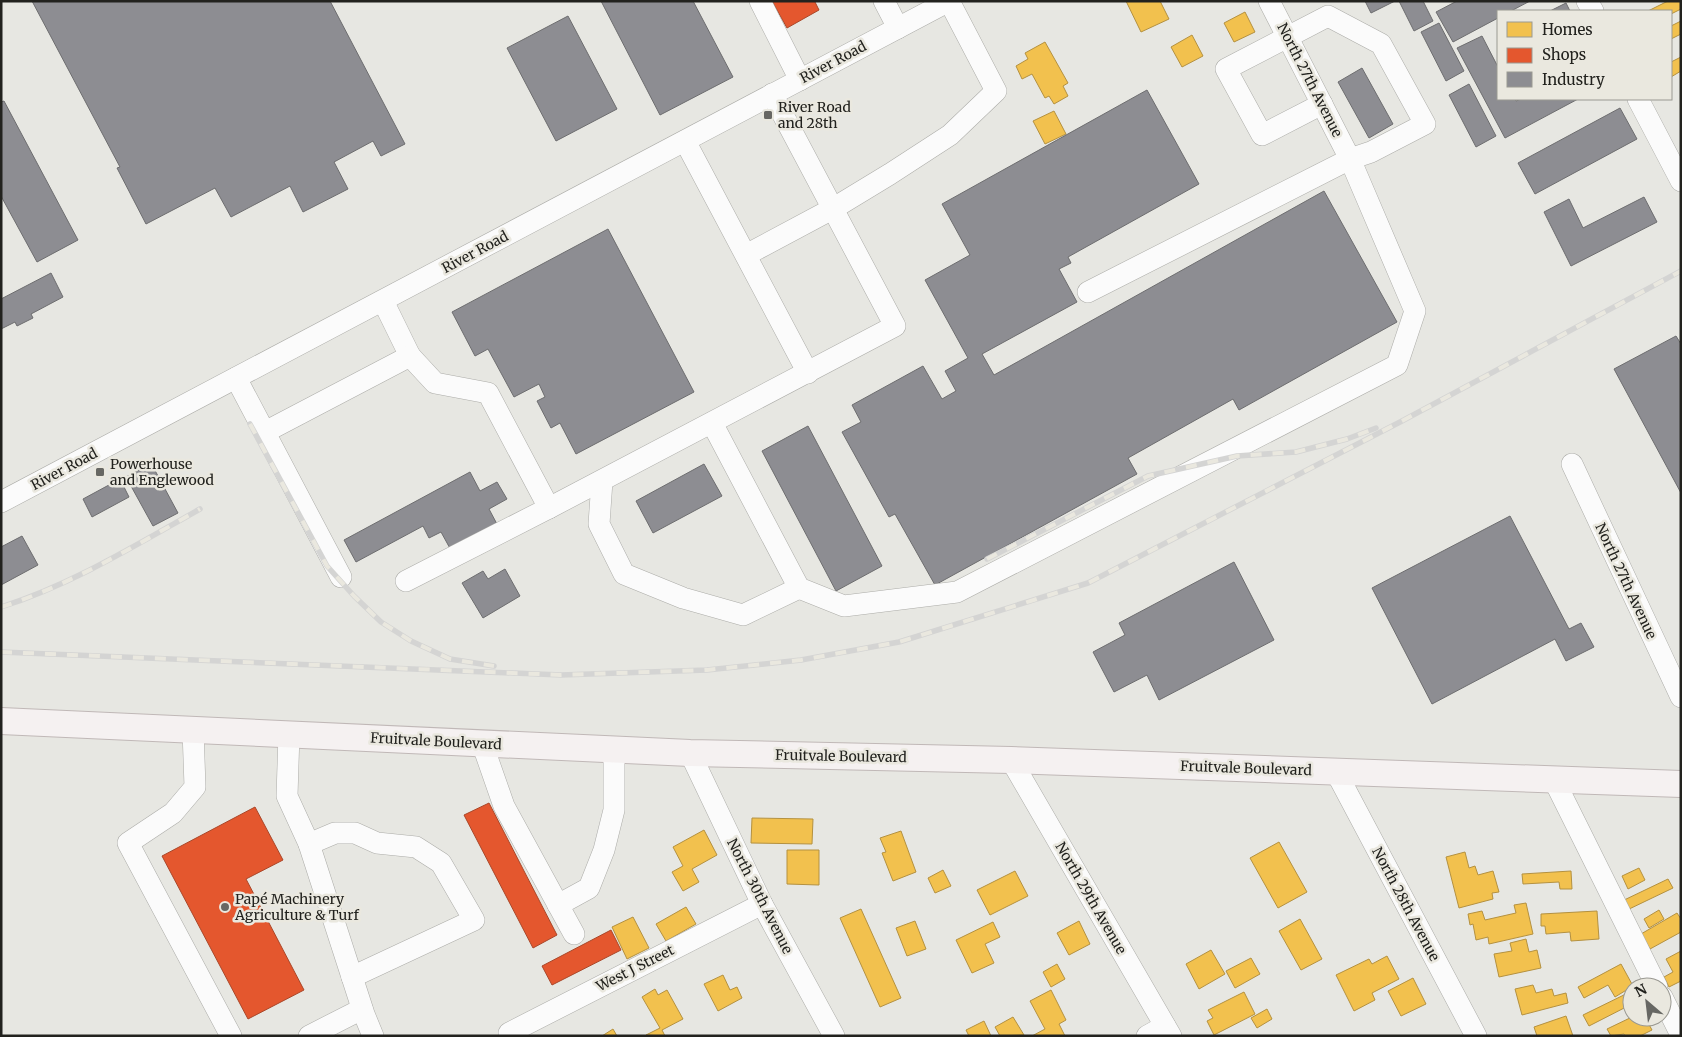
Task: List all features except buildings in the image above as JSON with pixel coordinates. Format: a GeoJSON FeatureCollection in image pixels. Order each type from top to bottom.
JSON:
{"type":"FeatureCollection","features":[{"type":"Feature","properties":{"kind":"main road","name":"Fruitvale Boulevard"},"geometry":{"type":"LineString","coordinates":[[1,721],[690,753],[1011,760],[1681,784]]}},
{"type":"Feature","properties":{"kind":"street"},"geometry":{"type":"LineString","coordinates":[[760,1],[800,80]]}},
{"type":"Feature","properties":{"kind":"street"},"geometry":{"type":"LineString","coordinates":[[884,1],[898,28]]}},
{"type":"Feature","properties":{"kind":"street"},"geometry":{"type":"LineString","coordinates":[[746,255],[834,208],[950,135],[996,91],[949,1]]}},
{"type":"Feature","properties":{"kind":"street","name":"River Road"},"geometry":{"type":"LineString","coordinates":[[1,502],[949,1]]}},
{"type":"Feature","properties":{"kind":"street","name":"North 27th Avenue"},"geometry":{"type":"LineString","coordinates":[[799,588],[844,606],[958,592],[1397,365],[1415,311],[1350,159],[1269,1]]}},
{"type":"Feature","properties":{"kind":"street"},"geometry":{"type":"LineString","coordinates":[[1088,292],[1350,159],[1371,152],[1425,124],[1382,44],[1328,16],[1226,69],[1262,135],[1322,104]]}},
{"type":"Feature","properties":{"kind":"street"},"geometry":{"type":"LineString","coordinates":[[406,581],[602,481],[895,326],[772,94]]}},
{"type":"Feature","properties":{"kind":"street"},"geometry":{"type":"LineString","coordinates":[[1639,100],[1681,182]]}},
{"type":"Feature","properties":{"kind":"street"},"geometry":{"type":"LineString","coordinates":[[684,141],[808,373]]}},
{"type":"Feature","properties":{"kind":"street"},"geometry":{"type":"LineString","coordinates":[[383,301],[410,356],[436,383],[488,393],[549,508]]}},
{"type":"Feature","properties":{"kind":"street"},"geometry":{"type":"LineString","coordinates":[[265,432],[410,356]]}},
{"type":"Feature","properties":{"kind":"street"},"geometry":{"type":"LineString","coordinates":[[236,378],[341,576]]}},
{"type":"Feature","properties":{"kind":"street"},"geometry":{"type":"LineString","coordinates":[[602,481],[599,524],[624,574],[684,598],[743,615],[799,588],[712,423]]}},
{"type":"Feature","properties":{"kind":"street","name":"North 27th Avenue"},"geometry":{"type":"LineString","coordinates":[[1572,464],[1681,697]]}},
{"type":"Feature","properties":{"kind":"street"},"geometry":{"type":"LineString","coordinates":[[193,730],[195,787],[173,813],[128,842],[231,1036]]}},
{"type":"Feature","properties":{"kind":"street"},"geometry":{"type":"LineString","coordinates":[[289,734],[287,796],[309,844],[362,1008],[373,1036]]}},
{"type":"Feature","properties":{"kind":"street"},"geometry":{"type":"LineString","coordinates":[[482,743],[504,806],[574,934]]}},
{"type":"Feature","properties":{"kind":"street"},"geometry":{"type":"LineString","coordinates":[[558,905],[589,888],[604,850],[614,810],[614,750]]}},
{"type":"Feature","properties":{"kind":"street","name":"North 30th Avenue"},"geometry":{"type":"LineString","coordinates":[[690,753],[762,904],[834,1036]]}},
{"type":"Feature","properties":{"kind":"street","name":"North 29th Avenue"},"geometry":{"type":"LineString","coordinates":[[1011,760],[1168,1031]]}},
{"type":"Feature","properties":{"kind":"street","name":"North 28th Avenue"},"geometry":{"type":"LineString","coordinates":[[1336,772],[1476,1036]]}},
{"type":"Feature","properties":{"kind":"street"},"geometry":{"type":"LineString","coordinates":[[1554,780],[1652,977]]}},
{"type":"Feature","properties":{"kind":"street"},"geometry":{"type":"LineString","coordinates":[[309,844],[335,833],[355,833],[377,843],[416,847],[441,863],[474,920],[352,977]]}},
{"type":"Feature","properties":{"kind":"street","name":"West J Street"},"geometry":{"type":"LineString","coordinates":[[509,1033],[762,904]]}},
{"type":"Feature","properties":{"kind":"street"},"geometry":{"type":"LineString","coordinates":[[309,1036],[362,1008]]}},
{"type":"Feature","properties":{"kind":"street"},"geometry":{"type":"LineString","coordinates":[[1672,1017],[1681,1035]]}},
{"type":"Feature","properties":{"kind":"street"},"geometry":{"type":"LineString","coordinates":[[1147,1036],[1168,1031]]}},
{"type":"Feature","properties":{"kind":"railway"},"geometry":{"type":"LineString","coordinates":[[1,652],[561,675],[707,670],[801,660],[899,642],[1088,583],[1402,421],[1681,271]]}},
{"type":"Feature","properties":{"kind":"railway"},"geometry":{"type":"LineString","coordinates":[[250,424],[327,566],[354,596],[381,622],[411,641],[450,659],[494,666]]}},
{"type":"Feature","properties":{"kind":"railway"},"geometry":{"type":"LineString","coordinates":[[987,559],[1148,476],[1237,456],[1296,452],[1347,439],[1376,428]]}},
{"type":"Feature","properties":{"kind":"railway"},"geometry":{"type":"LineString","coordinates":[[1,607],[78,576],[200,509]]}},
{"type":"Feature","properties":{"kind":"place","name":"River Road and 28th"},"geometry":{"type":"Point","coordinates":[768,115]}},
{"type":"Feature","properties":{"kind":"place","name":"Powerhouse and Englewood"},"geometry":{"type":"Point","coordinates":[100,472]}},
{"type":"Feature","properties":{"kind":"place","name":"Papé Machinery Agriculture & Turf"},"geometry":{"type":"Point","coordinates":[225,907]}}]}
